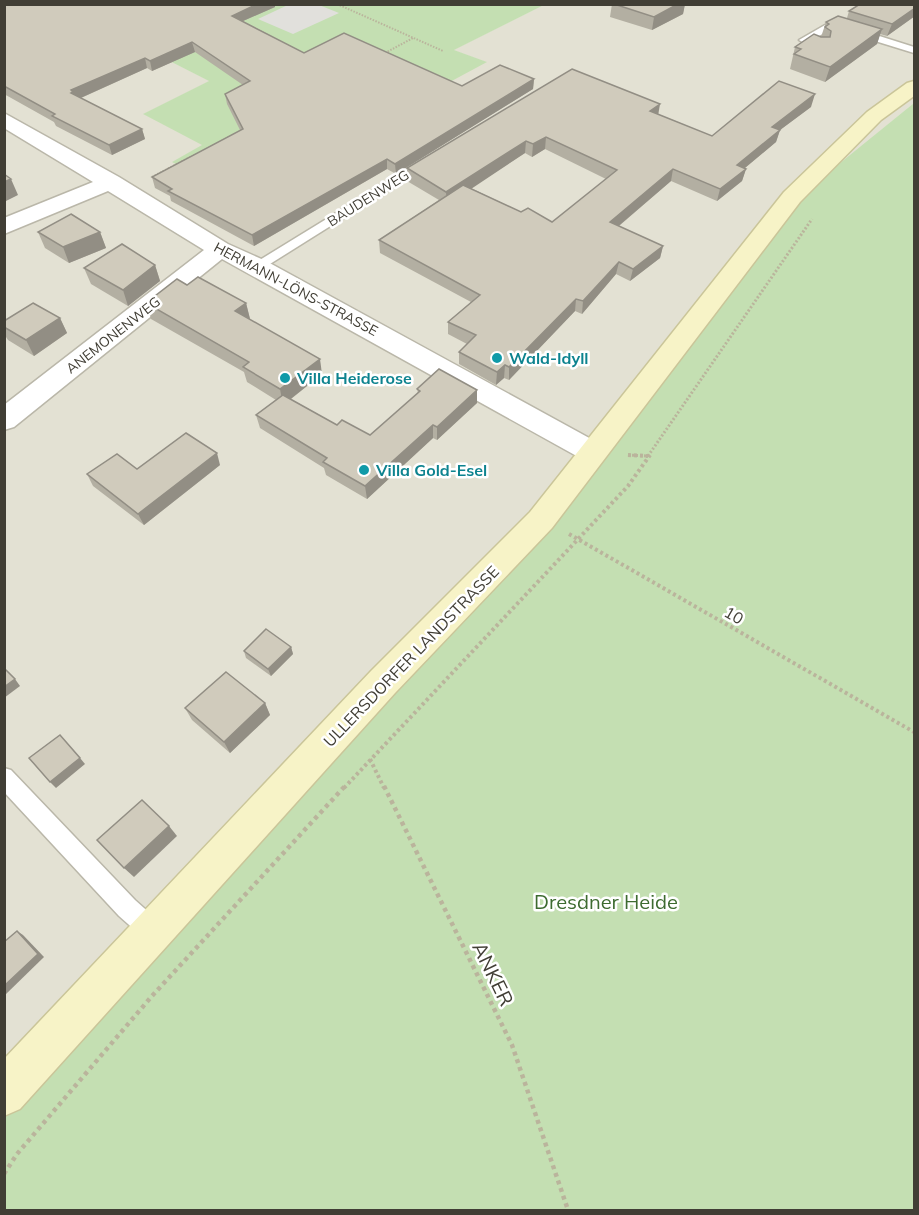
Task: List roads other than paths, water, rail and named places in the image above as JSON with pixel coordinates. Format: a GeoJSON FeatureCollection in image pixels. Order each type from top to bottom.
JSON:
{"type":"FeatureCollection","features":[{"type":"Feature","properties":{"kind":"main road","name":"ULLERSDORFER LANDSTRASSE"},"geometry":{"type":"LineString","coordinates":[[4,1093],[383,681],[541,520],[792,197],[874,116],[915,87]]}},
{"type":"Feature","properties":{"kind":"street","name":"HERMANN-LÖNS-STRASSE"},"geometry":{"type":"LineString","coordinates":[[4,119],[220,249],[257,266],[592,452]]}},
{"type":"Feature","properties":{"kind":"street"},"geometry":{"type":"LineString","coordinates":[[4,227],[118,187]]}},
{"type":"Feature","properties":{"kind":"street","name":"ANEMONENWEG"},"geometry":{"type":"LineString","coordinates":[[4,420],[220,249]]}},
{"type":"Feature","properties":{"kind":"lane"},"geometry":{"type":"LineString","coordinates":[[820,48],[804,40],[832,24],[915,50]]}},
{"type":"Feature","properties":{"kind":"lane","name":"BAUDENWEG"},"geometry":{"type":"LineString","coordinates":[[257,266],[439,154]]}},
{"type":"Feature","properties":{"kind":"lane"},"geometry":{"type":"LineString","coordinates":[[4,777],[127,908],[154,932]]}},
{"type":"Feature","properties":{"kind":"place","name":"Wald-Idyll"},"geometry":{"type":"Point","coordinates":[497,358]}},
{"type":"Feature","properties":{"kind":"place","name":"Villa Heiderose"},"geometry":{"type":"Point","coordinates":[285,378]}},
{"type":"Feature","properties":{"kind":"place","name":"Villa Gold-Esel"},"geometry":{"type":"Point","coordinates":[364,470]}},
{"type":"Feature","properties":{"kind":"park label","name":"Dresdner Heide"},"geometry":{"type":"Point","coordinates":[606,902]}}]}
